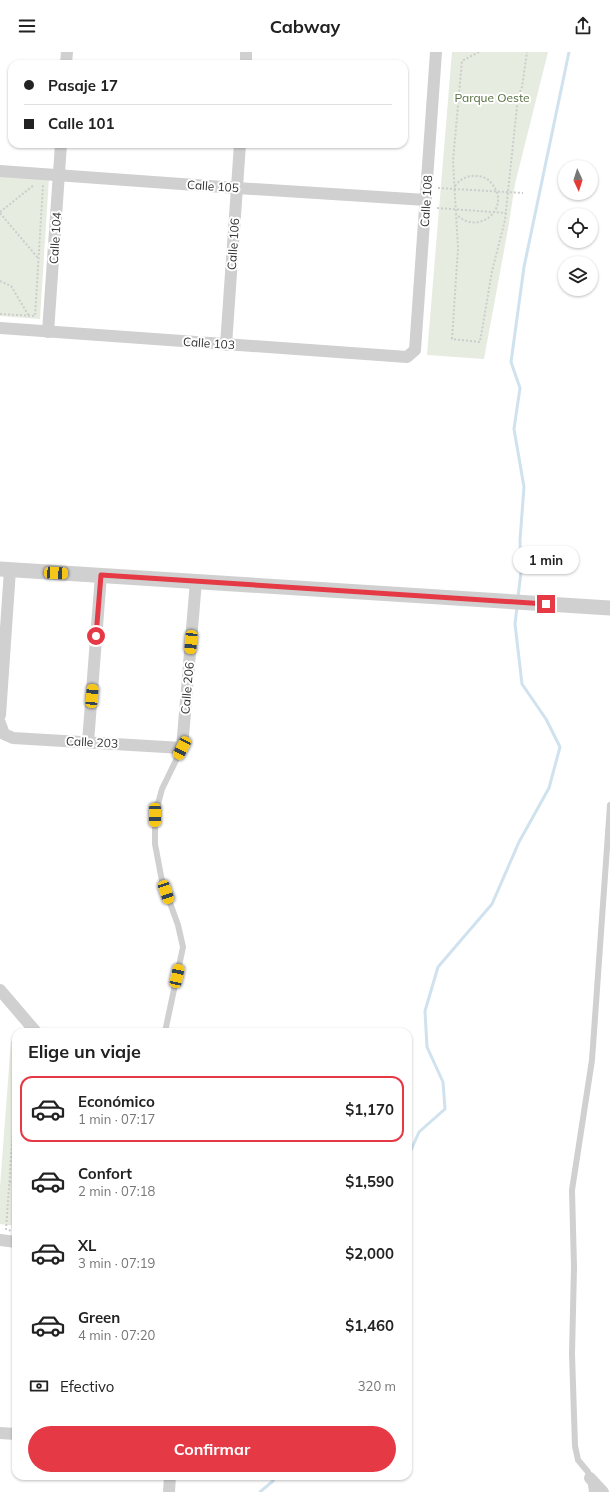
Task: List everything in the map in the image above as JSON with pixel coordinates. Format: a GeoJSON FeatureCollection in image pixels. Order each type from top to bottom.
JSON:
{"type":"FeatureCollection","features":[{"type":"Feature","properties":{"kind":"street","name":"Calle 108"},"geometry":{"type":"LineString","coordinates":[[415,350],[436,52]]}},
{"type":"Feature","properties":{"kind":"street","name":"Calle 104"},"geometry":{"type":"LineString","coordinates":[[48,332],[61,148]]}},
{"type":"Feature","properties":{"kind":"street","name":"Calle 106"},"geometry":{"type":"LineString","coordinates":[[226,344],[240,148]]}},
{"type":"Feature","properties":{"kind":"street","name":"Calle 105"},"geometry":{"type":"LineString","coordinates":[[0,171],[59,174],[426,204]]}},
{"type":"Feature","properties":{"kind":"street","name":"Calle 103"},"geometry":{"type":"LineString","coordinates":[[0,328],[407,357],[415,350]]}},
{"type":"Feature","properties":{"kind":"street"},"geometry":{"type":"LineString","coordinates":[[0,715],[5,570],[610,608]]}},
{"type":"Feature","properties":{"kind":"street"},"geometry":{"type":"LineString","coordinates":[[88,742],[101,575]]}},
{"type":"Feature","properties":{"kind":"street","name":"Calle 206"},"geometry":{"type":"LineString","coordinates":[[182,748],[196,582]]}},
{"type":"Feature","properties":{"kind":"street","name":"Calle 203"},"geometry":{"type":"LineString","coordinates":[[2,728],[13,738],[182,748]]}},
{"type":"Feature","properties":{"kind":"street"},"geometry":{"type":"LineString","coordinates":[[0,990],[33,1028]]}},
{"type":"Feature","properties":{"kind":"street"},"geometry":{"type":"LineString","coordinates":[[0,1240],[12,1242]]}},
{"type":"Feature","properties":{"kind":"street"},"geometry":{"type":"LineString","coordinates":[[0,1433],[12,1434]]}},
{"type":"Feature","properties":{"kind":"street"},"geometry":{"type":"LineString","coordinates":[[590,1478],[603,1492]]}},
{"type":"Feature","properties":{"kind":"street"},"geometry":{"type":"LineString","coordinates":[[169,1492],[170,1480]]}},
{"type":"Feature","properties":{"kind":"lane"},"geometry":{"type":"LineString","coordinates":[[166,1028],[183,948],[178,925],[162,881],[156,844],[155,815],[162,788],[182,748]]}},
{"type":"Feature","properties":{"kind":"lane"},"geometry":{"type":"LineString","coordinates":[[592,1492],[588,1472],[578,1460],[575,1446],[572,1354],[574,1267],[572,1190],[592,1060],[610,805]]}},
{"type":"Feature","properties":{"kind":"path"},"geometry":{"type":"LineString","coordinates":[[478,52],[462,61],[453,161],[458,248],[452,339],[480,342],[492,271],[506,212],[518,97],[522,87],[526,52]]}},
{"type":"Feature","properties":{"kind":"path"},"geometry":{"type":"LineString","coordinates":[[455,188],[462,179],[470,176],[477,176],[485,178],[491,182],[498,195],[498,203],[494,212],[484,221],[476,223],[468,222],[456,214]]}},
{"type":"Feature","properties":{"kind":"path"},"geometry":{"type":"LineString","coordinates":[[29,182],[36,183],[0,213],[38,259]]}},
{"type":"Feature","properties":{"kind":"path"},"geometry":{"type":"LineString","coordinates":[[0,314],[35,316],[43,183]]}},
{"type":"Feature","properties":{"kind":"path"},"geometry":{"type":"LineString","coordinates":[[427,187],[523,193]]}},
{"type":"Feature","properties":{"kind":"path"},"geometry":{"type":"LineString","coordinates":[[426,204],[456,210],[506,212]]}},
{"type":"Feature","properties":{"kind":"path"},"geometry":{"type":"LineString","coordinates":[[0,281],[11,286],[28,316]]}},
{"type":"Feature","properties":{"kind":"path"},"geometry":{"type":"LineString","coordinates":[[6,1228],[12,1154]]}},
{"type":"Feature","properties":{"kind":"green space","name":"Parque Oeste"},"geometry":{"type":"Polygon","coordinates":[[[452,52],[548,52],[515,184],[484,359],[427,355],[452,52]]]}},
{"type":"Feature","properties":{"kind":"green space"},"geometry":{"type":"Polygon","coordinates":[[[0,175],[49,178],[40,319],[0,316],[0,175]]]}},
{"type":"Feature","properties":{"kind":"green space"},"geometry":{"type":"Polygon","coordinates":[[[11,1041],[12,1226],[0,1224],[0,1187],[11,1041]]]}},
{"type":"Feature","properties":{"kind":"waterway"},"geometry":{"type":"LineString","coordinates":[[518,597],[521,572],[520,540],[524,487],[514,429],[520,388],[511,362],[524,267],[569,52]]}},
{"type":"Feature","properties":{"kind":"waterway"},"geometry":{"type":"LineString","coordinates":[[412,1148],[419,1132],[445,1109],[443,1082],[427,1047],[425,1011],[438,967],[492,904],[519,842],[549,788],[560,747],[546,719],[522,684],[515,624],[517,607]]}},
{"type":"Feature","properties":{"kind":"waterway"},"geometry":{"type":"LineString","coordinates":[[260,1492],[273,1480]]}},
{"type":"Feature","properties":{"kind":"route"},"geometry":{"type":"LineString","coordinates":[[96,636],[101,575],[546,604]]}}]}
